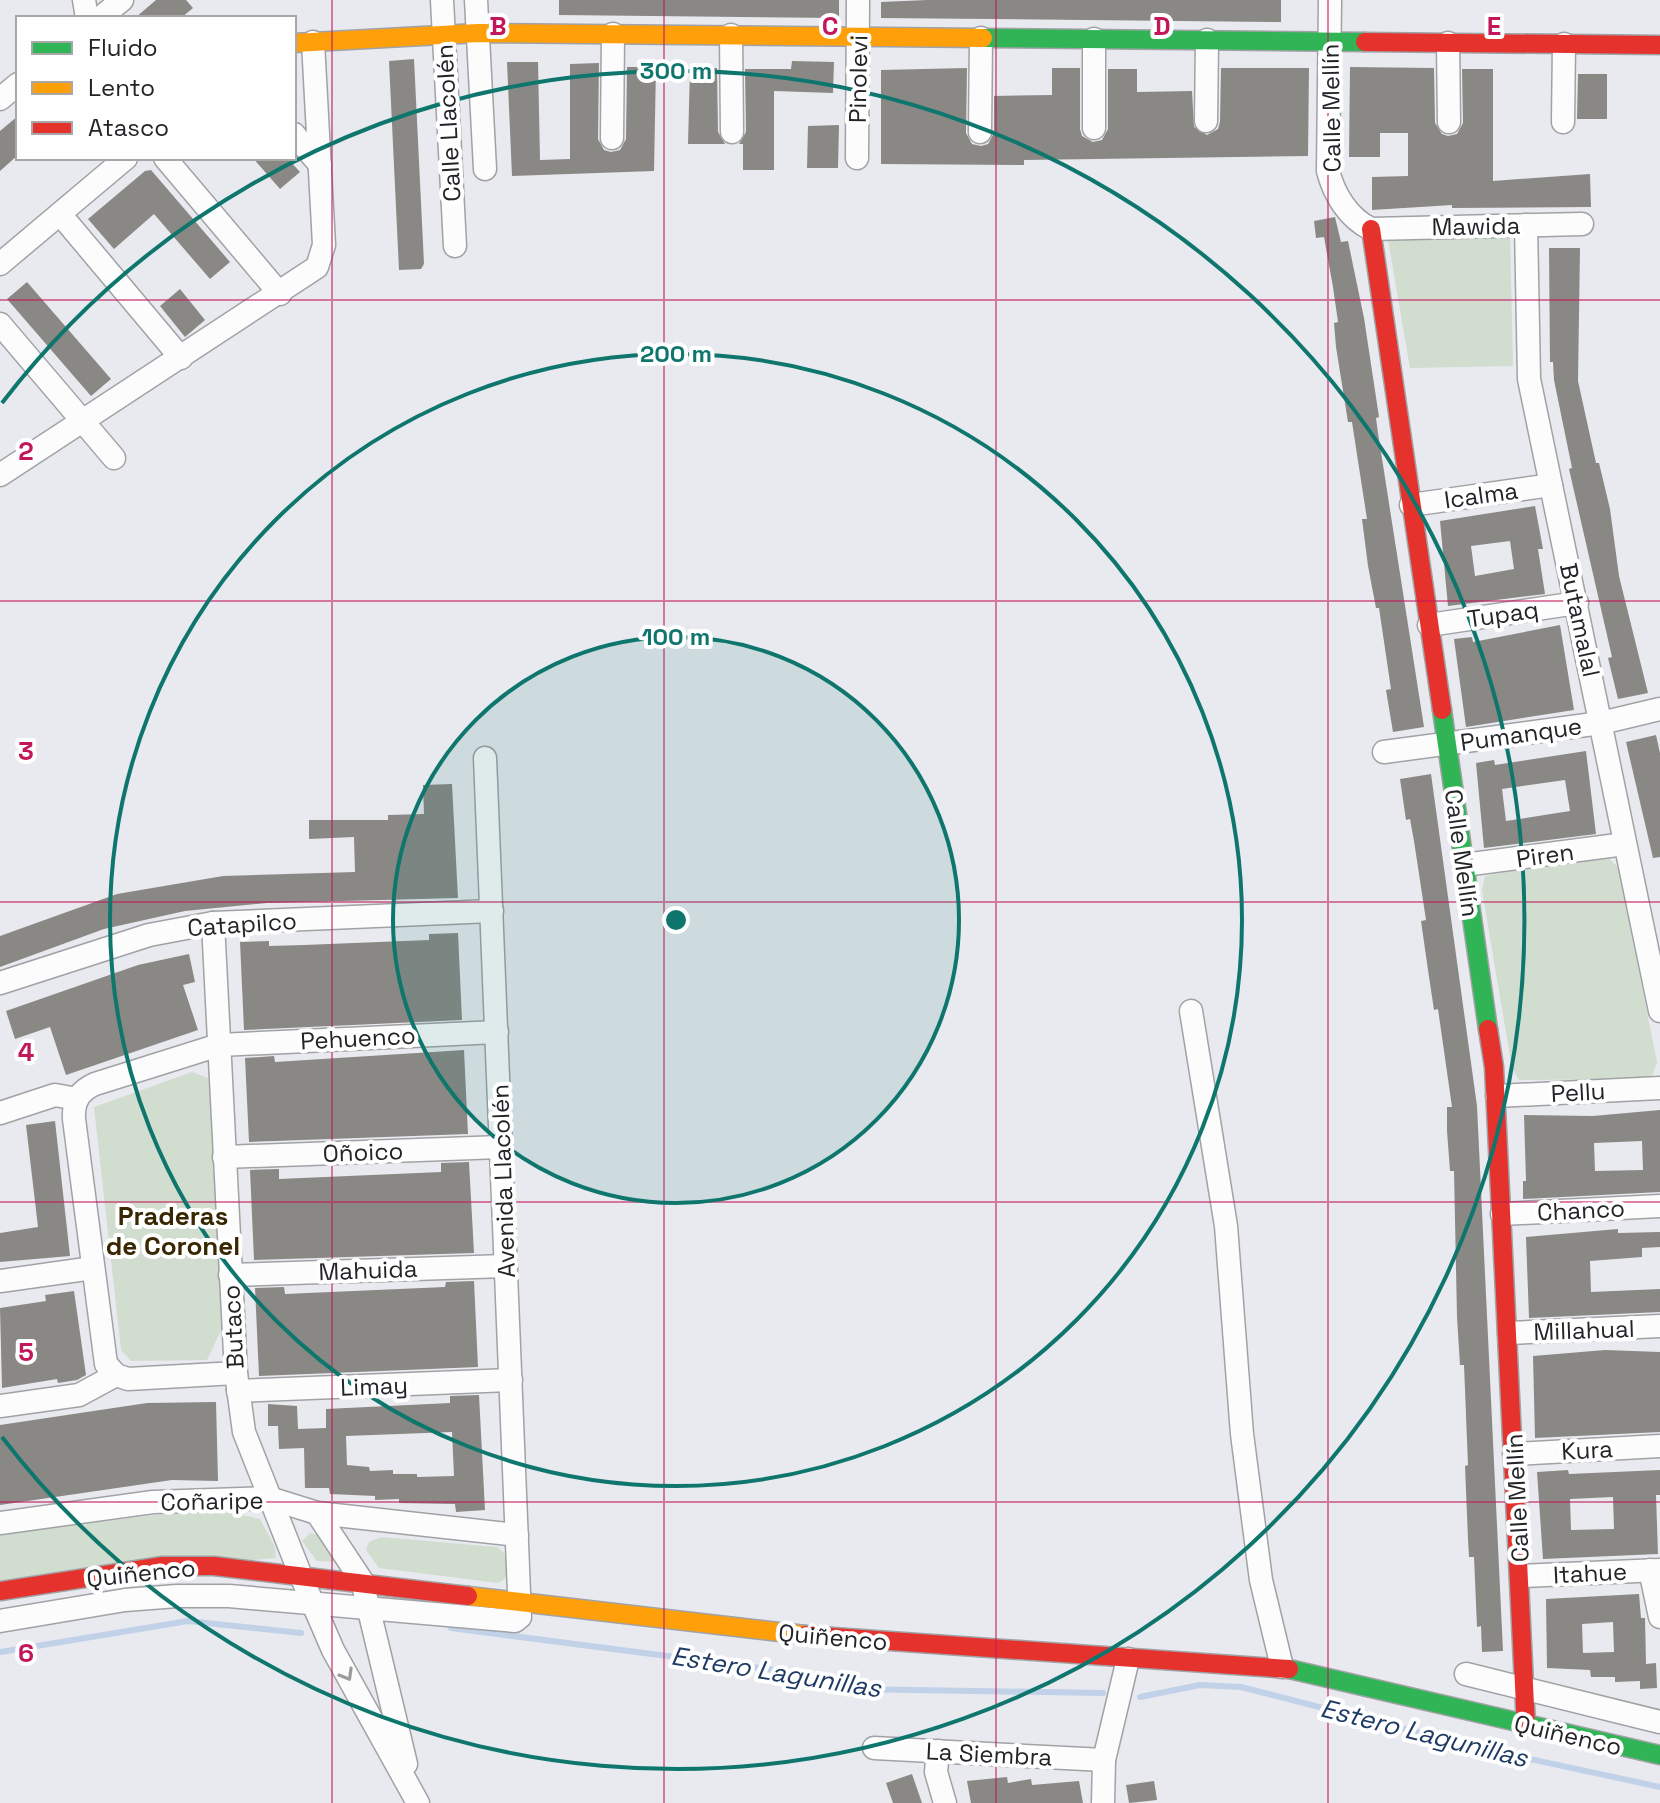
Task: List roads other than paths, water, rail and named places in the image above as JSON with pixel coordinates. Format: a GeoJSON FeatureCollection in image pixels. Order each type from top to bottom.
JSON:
{"type":"FeatureCollection","features":[{"type":"Feature","properties":{"kind":"street"},"geometry":{"type":"LineString","coordinates":[[102,16],[122,0]]}},
{"type":"Feature","properties":{"kind":"street","name":"Calle Llacolén"},"geometry":{"type":"LineString","coordinates":[[442,0],[455,246]]}},
{"type":"Feature","properties":{"kind":"street","name":"Calle Llacolén"},"geometry":{"type":"LineString","coordinates":[[476,0],[485,169]]}},
{"type":"Feature","properties":{"kind":"street","name":"Pinolevi"},"geometry":{"type":"LineString","coordinates":[[857,158],[858,0]]}},
{"type":"Feature","properties":{"kind":"street","name":"Calle Mellín"},"geometry":{"type":"LineString","coordinates":[[1330,0],[1328,171],[1344,205],[1371,229],[1497,1096],[1526,1726]]}},
{"type":"Feature","properties":{"kind":"street"},"geometry":{"type":"LineString","coordinates":[[0,475],[311,273],[324,253],[320,165],[303,42],[478,33],[1660,45]]}},
{"type":"Feature","properties":{"kind":"street"},"geometry":{"type":"LineString","coordinates":[[612,138],[613,34]]}},
{"type":"Feature","properties":{"kind":"street"},"geometry":{"type":"LineString","coordinates":[[731,35],[732,132]]}},
{"type":"Feature","properties":{"kind":"street"},"geometry":{"type":"LineString","coordinates":[[980,132],[981,38]]}},
{"type":"Feature","properties":{"kind":"street"},"geometry":{"type":"LineString","coordinates":[[1094,39],[1094,128]]}},
{"type":"Feature","properties":{"kind":"street"},"geometry":{"type":"LineString","coordinates":[[1206,121],[1207,40]]}},
{"type":"Feature","properties":{"kind":"street"},"geometry":{"type":"LineString","coordinates":[[1448,43],[1449,122]]}},
{"type":"Feature","properties":{"kind":"street"},"geometry":{"type":"LineString","coordinates":[[1563,122],[1564,44]]}},
{"type":"Feature","properties":{"kind":"street"},"geometry":{"type":"LineString","coordinates":[[0,99],[16,86]]}},
{"type":"Feature","properties":{"kind":"street"},"geometry":{"type":"LineString","coordinates":[[296,136],[320,165]]}},
{"type":"Feature","properties":{"kind":"street"},"geometry":{"type":"LineString","coordinates":[[0,264],[124,160]]}},
{"type":"Feature","properties":{"kind":"street"},"geometry":{"type":"LineString","coordinates":[[167,160],[280,294]]}},
{"type":"Feature","properties":{"kind":"street"},"geometry":{"type":"LineString","coordinates":[[60,214],[181,358]]}},
{"type":"Feature","properties":{"kind":"street","name":"Mawida"},"geometry":{"type":"LineString","coordinates":[[1371,229],[1582,224]]}},
{"type":"Feature","properties":{"kind":"street","name":"Butamalal"},"geometry":{"type":"LineString","coordinates":[[1526,225],[1529,379],[1660,1011]]}},
{"type":"Feature","properties":{"kind":"street"},"geometry":{"type":"LineString","coordinates":[[0,324],[114,458]]}},
{"type":"Feature","properties":{"kind":"street","name":"Icalma"},"geometry":{"type":"LineString","coordinates":[[1411,505],[1551,485]]}},
{"type":"Feature","properties":{"kind":"street","name":"Tupaq"},"geometry":{"type":"LineString","coordinates":[[1429,625],[1577,603]]}},
{"type":"Feature","properties":{"kind":"street","name":"Pumanque"},"geometry":{"type":"LineString","coordinates":[[1384,752],[1601,723],[1659,709]]}},
{"type":"Feature","properties":{"kind":"street","name":"Avenida Llacolén"},"geometry":{"type":"LineString","coordinates":[[485,758],[520,1604]]}},
{"type":"Feature","properties":{"kind":"street","name":"Piren"},"geometry":{"type":"LineString","coordinates":[[1464,865],[1625,844]]}},
{"type":"Feature","properties":{"kind":"street","name":"Catapilco"},"geometry":{"type":"LineString","coordinates":[[0,983],[149,935],[213,923],[492,911]]}},
{"type":"Feature","properties":{"kind":"street","name":"Butaco"},"geometry":{"type":"LineString","coordinates":[[213,923],[230,1275],[237,1382],[244,1432],[333,1650],[416,1798]]}},
{"type":"Feature","properties":{"kind":"street"},"geometry":{"type":"LineString","coordinates":[[1191,1011],[1226,1226],[1242,1434],[1261,1580],[1282,1667]]}},
{"type":"Feature","properties":{"kind":"street","name":"Pehuenco"},"geometry":{"type":"LineString","coordinates":[[77,1099],[95,1084],[219,1045],[497,1032]]}},
{"type":"Feature","properties":{"kind":"street","name":"Pellu"},"geometry":{"type":"LineString","coordinates":[[1497,1096],[1660,1088]]}},
{"type":"Feature","properties":{"kind":"street"},"geometry":{"type":"LineString","coordinates":[[0,1113],[55,1095],[77,1099],[74,1119],[104,1356],[116,1375],[79,1395],[0,1406]]}},
{"type":"Feature","properties":{"kind":"street","name":"Oñoico"},"geometry":{"type":"LineString","coordinates":[[224,1157],[501,1147]]}},
{"type":"Feature","properties":{"kind":"street","name":"Chanco"},"geometry":{"type":"LineString","coordinates":[[1502,1214],[1660,1206]]}},
{"type":"Feature","properties":{"kind":"street","name":"Mahuida"},"geometry":{"type":"LineString","coordinates":[[230,1275],[506,1266]]}},
{"type":"Feature","properties":{"kind":"street"},"geometry":{"type":"LineString","coordinates":[[0,1281],[93,1268]]}},
{"type":"Feature","properties":{"kind":"street","name":"Millahual"},"geometry":{"type":"LineString","coordinates":[[1509,1333],[1660,1326]]}},
{"type":"Feature","properties":{"kind":"street","name":"Limay"},"geometry":{"type":"LineString","coordinates":[[116,1375],[128,1379],[237,1382],[511,1380]]}},
{"type":"Feature","properties":{"kind":"street","name":"Kura"},"geometry":{"type":"LineString","coordinates":[[1514,1454],[1660,1446]]}},
{"type":"Feature","properties":{"kind":"street","name":"Coñaripe"},"geometry":{"type":"LineString","coordinates":[[0,1523],[153,1502],[269,1498],[317,1513],[517,1535]]}},
{"type":"Feature","properties":{"kind":"street"},"geometry":{"type":"LineString","coordinates":[[317,1513],[362,1581],[416,1798]]}},
{"type":"Feature","properties":{"kind":"street","name":"Quiñenco"},"geometry":{"type":"LineString","coordinates":[[0,1591],[163,1566],[214,1566],[362,1581],[520,1604],[788,1634],[1282,1667],[1660,1755]]}},
{"type":"Feature","properties":{"kind":"street"},"geometry":{"type":"LineString","coordinates":[[1655,1570],[1660,1617]]}},
{"type":"Feature","properties":{"kind":"street","name":"Itahue"},"geometry":{"type":"LineString","coordinates":[[1521,1576],[1655,1570]]}},
{"type":"Feature","properties":{"kind":"street","name":"Quiñenco"},"geometry":{"type":"LineString","coordinates":[[0,1621],[125,1600],[177,1596],[515,1621],[520,1617],[520,1604]]}},
{"type":"Feature","properties":{"kind":"street"},"geometry":{"type":"LineString","coordinates":[[1103,1803],[1104,1760],[1128,1659]]}},
{"type":"Feature","properties":{"kind":"street"},"geometry":{"type":"LineString","coordinates":[[1466,1674],[1660,1722]]}},
{"type":"Feature","properties":{"kind":"street","name":"La Siembra"},"geometry":{"type":"LineString","coordinates":[[874,1748],[1104,1760]]}},
{"type":"Feature","properties":{"kind":"street"},"geometry":{"type":"LineString","coordinates":[[938,1751],[936,1772],[945,1803]]}},
{"type":"Feature","properties":{"kind":"waterway","name":"Estero Lagunillas"},"geometry":{"type":"LineString","coordinates":[[0,1652],[188,1621],[301,1633]]}},
{"type":"Feature","properties":{"kind":"waterway","name":"Estero Lagunillas"},"geometry":{"type":"LineString","coordinates":[[451,1628],[846,1679],[853,1689],[1103,1693]]}},
{"type":"Feature","properties":{"kind":"waterway","name":"Estero Lagunillas"},"geometry":{"type":"LineString","coordinates":[[1140,1697],[1200,1685],[1241,1687],[1479,1748],[1660,1787]]}},
{"type":"Feature","properties":{"kind":"district","name":"Praderas de Coronel"},"geometry":{"type":"Point","coordinates":[173,1231]}}]}
